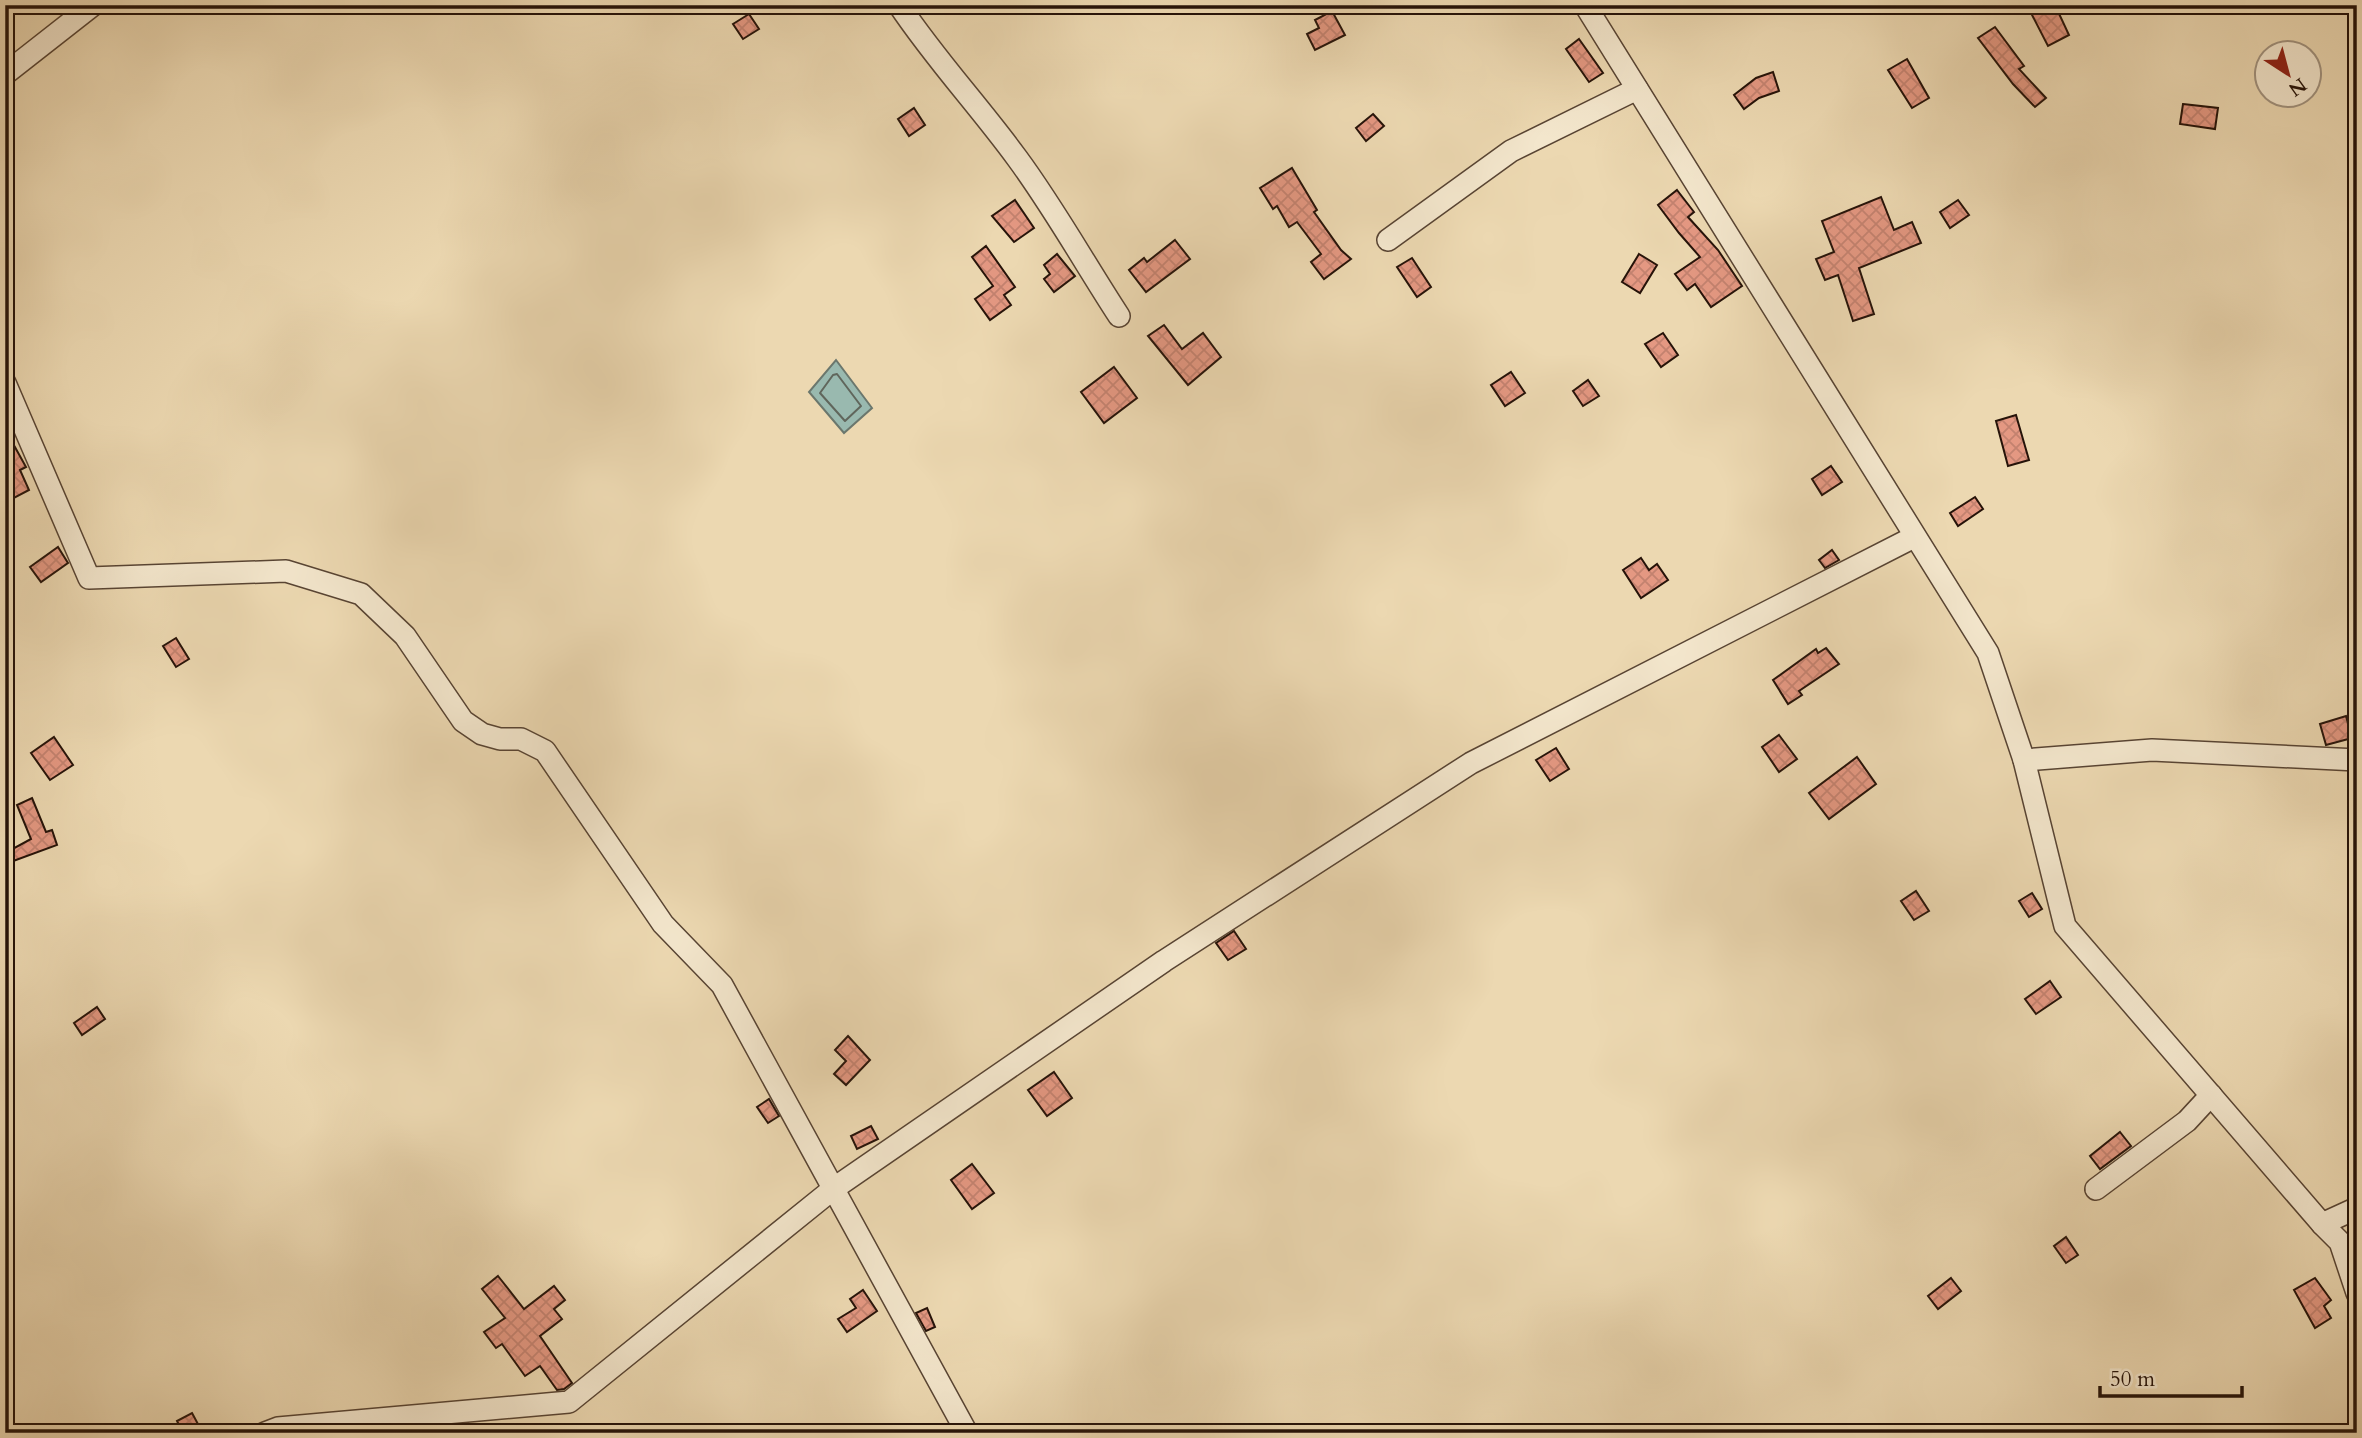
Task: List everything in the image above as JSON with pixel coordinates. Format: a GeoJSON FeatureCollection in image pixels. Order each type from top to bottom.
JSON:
{"type":"FeatureCollection","features":[{"type":"Feature","properties":{"kind":"street"},"geometry":{"type":"LineString","coordinates":[[5,74],[93,5]]}},
{"type":"Feature","properties":{"kind":"street"},"geometry":{"type":"LineString","coordinates":[[899,5],[925,44],[1018,159],[1119,316]]}},
{"type":"Feature","properties":{"kind":"street"},"geometry":{"type":"LineString","coordinates":[[1585,5],[1987,653],[2024,760],[2065,926],[2340,1242],[2357,1293]]}},
{"type":"Feature","properties":{"kind":"street"},"geometry":{"type":"LineString","coordinates":[[1388,240],[1511,151],[1637,89]]}},
{"type":"Feature","properties":{"kind":"street"},"geometry":{"type":"LineString","coordinates":[[5,383],[89,578],[286,571],[361,594],[405,636],[463,721],[482,734],[500,739],[521,739],[545,751],[663,924],[722,985],[967,1433]]}},
{"type":"Feature","properties":{"kind":"street"},"geometry":{"type":"LineString","coordinates":[[265,1433],[278,1428],[569,1402],[833,1189],[1164,961],[1471,764],[1914,537]]}},
{"type":"Feature","properties":{"kind":"street"},"geometry":{"type":"LineString","coordinates":[[2024,760],[2152,750],[2357,760]]}},
{"type":"Feature","properties":{"kind":"street"},"geometry":{"type":"LineString","coordinates":[[2096,1189],[2187,1121],[2211,1096]]}},
{"type":"Feature","properties":{"kind":"street"},"geometry":{"type":"LineString","coordinates":[[2322,1224],[2357,1208]]}},
{"type":"Feature","properties":{"kind":"water"},"geometry":{"type":"Polygon","coordinates":[[[836,360],[872,408],[844,433],[809,392],[836,360]]]}},
{"type":"Feature","properties":{"kind":"building"},"geometry":{"type":"Polygon","coordinates":[[[2042,5],[2055,5],[2069,35],[2048,46],[2030,11],[2042,5]]]}},
{"type":"Feature","properties":{"kind":"building"},"geometry":{"type":"Polygon","coordinates":[[[1332,11],[1345,35],[1315,50],[1307,34],[1319,28],[1315,20],[1332,11]]]}},
{"type":"Feature","properties":{"kind":"building"},"geometry":{"type":"Polygon","coordinates":[[[749,14],[759,29],[743,39],[733,24],[749,14]]]}},
{"type":"Feature","properties":{"kind":"building"},"geometry":{"type":"Polygon","coordinates":[[[1995,27],[2024,66],[2019,69],[2046,98],[2035,107],[2013,84],[1978,38],[1995,27]]]}},
{"type":"Feature","properties":{"kind":"building"},"geometry":{"type":"Polygon","coordinates":[[[1579,39],[1603,73],[1589,82],[1566,49],[1579,39]]]}},
{"type":"Feature","properties":{"kind":"building"},"geometry":{"type":"Polygon","coordinates":[[[1907,59],[1929,98],[1912,108],[1888,70],[1907,59]]]}},
{"type":"Feature","properties":{"kind":"building"},"geometry":{"type":"Polygon","coordinates":[[[1773,72],[1779,91],[1759,98],[1744,109],[1734,95],[1756,78],[1773,72]]]}},
{"type":"Feature","properties":{"kind":"building"},"geometry":{"type":"Polygon","coordinates":[[[2183,104],[2218,108],[2215,129],[2180,124],[2183,104]]]}},
{"type":"Feature","properties":{"kind":"building"},"geometry":{"type":"Polygon","coordinates":[[[914,108],[925,125],[909,136],[898,119],[914,108]]]}},
{"type":"Feature","properties":{"kind":"building"},"geometry":{"type":"Polygon","coordinates":[[[1373,114],[1384,126],[1366,141],[1356,128],[1373,114]]]}},
{"type":"Feature","properties":{"kind":"building"},"geometry":{"type":"Polygon","coordinates":[[[1292,168],[1317,210],[1314,212],[1341,250],[1351,259],[1324,279],[1311,262],[1321,254],[1297,222],[1289,227],[1277,206],[1273,209],[1260,188],[1292,168]]]}},
{"type":"Feature","properties":{"kind":"building"},"geometry":{"type":"Polygon","coordinates":[[[1677,190],[1694,212],[1688,217],[1718,250],[1742,286],[1711,307],[1695,284],[1687,290],[1675,274],[1700,257],[1658,205],[1677,190]]]}},
{"type":"Feature","properties":{"kind":"building"},"geometry":{"type":"Polygon","coordinates":[[[1881,197],[1894,230],[1912,222],[1921,243],[1859,268],[1874,314],[1853,321],[1838,275],[1825,280],[1816,259],[1834,252],[1822,221],[1881,197]]]}},
{"type":"Feature","properties":{"kind":"building"},"geometry":{"type":"Polygon","coordinates":[[[1015,200],[1034,228],[1014,242],[992,216],[1015,200]]]}},
{"type":"Feature","properties":{"kind":"building"},"geometry":{"type":"Polygon","coordinates":[[[1958,200],[1969,215],[1950,228],[1940,212],[1958,200]]]}},
{"type":"Feature","properties":{"kind":"building"},"geometry":{"type":"Polygon","coordinates":[[[1175,240],[1190,259],[1146,292],[1129,270],[1144,258],[1147,262],[1175,240]]]}},
{"type":"Feature","properties":{"kind":"building"},"geometry":{"type":"Polygon","coordinates":[[[986,246],[1015,287],[1004,295],[1011,305],[990,320],[975,299],[993,286],[972,257],[986,246]]]}},
{"type":"Feature","properties":{"kind":"building"},"geometry":{"type":"Polygon","coordinates":[[[1057,254],[1075,276],[1054,292],[1044,279],[1050,274],[1044,265],[1057,254]]]}},
{"type":"Feature","properties":{"kind":"building"},"geometry":{"type":"Polygon","coordinates":[[[1639,254],[1657,265],[1640,293],[1622,282],[1639,254]]]}},
{"type":"Feature","properties":{"kind":"building"},"geometry":{"type":"Polygon","coordinates":[[[1412,258],[1431,287],[1417,297],[1397,267],[1412,258]]]}},
{"type":"Feature","properties":{"kind":"building"},"geometry":{"type":"Polygon","coordinates":[[[1164,325],[1182,349],[1203,333],[1221,357],[1188,385],[1148,336],[1164,325]]]}},
{"type":"Feature","properties":{"kind":"building"},"geometry":{"type":"Polygon","coordinates":[[[1663,333],[1678,355],[1661,367],[1645,344],[1663,333]]]}},
{"type":"Feature","properties":{"kind":"building"},"geometry":{"type":"Polygon","coordinates":[[[1114,367],[1137,398],[1104,423],[1081,392],[1114,367]]]}},
{"type":"Feature","properties":{"kind":"building"},"geometry":{"type":"Polygon","coordinates":[[[1511,372],[1525,393],[1505,406],[1491,385],[1511,372]]]}},
{"type":"Feature","properties":{"kind":"building"},"geometry":{"type":"Polygon","coordinates":[[[1588,380],[1599,396],[1583,406],[1573,391],[1588,380]]]}},
{"type":"Feature","properties":{"kind":"building"},"geometry":{"type":"Polygon","coordinates":[[[2016,415],[2029,460],[2008,466],[1996,421],[2016,415]]]}},
{"type":"Feature","properties":{"kind":"building"},"geometry":{"type":"Polygon","coordinates":[[[5,429],[26,467],[20,470],[29,490],[12,499],[5,485],[5,429]]]}},
{"type":"Feature","properties":{"kind":"building"},"geometry":{"type":"Polygon","coordinates":[[[1831,466],[1842,482],[1822,495],[1812,479],[1831,466]]]}},
{"type":"Feature","properties":{"kind":"building"},"geometry":{"type":"Polygon","coordinates":[[[1975,497],[1983,509],[1958,526],[1950,513],[1975,497]]]}},
{"type":"Feature","properties":{"kind":"building"},"geometry":{"type":"Polygon","coordinates":[[[58,547],[68,563],[41,582],[30,567],[58,547]]]}},
{"type":"Feature","properties":{"kind":"building"},"geometry":{"type":"Polygon","coordinates":[[[1832,550],[1839,560],[1825,568],[1819,560],[1832,550]]]}},
{"type":"Feature","properties":{"kind":"building"},"geometry":{"type":"Polygon","coordinates":[[[1641,558],[1649,570],[1657,564],[1668,580],[1641,598],[1623,570],[1641,558]]]}},
{"type":"Feature","properties":{"kind":"building"},"geometry":{"type":"Polygon","coordinates":[[[176,638],[189,659],[176,667],[163,646],[176,638]]]}},
{"type":"Feature","properties":{"kind":"building"},"geometry":{"type":"Polygon","coordinates":[[[1826,648],[1839,664],[1799,691],[1802,695],[1788,704],[1773,680],[1816,649],[1818,653],[1826,648]]]}},
{"type":"Feature","properties":{"kind":"building"},"geometry":{"type":"Polygon","coordinates":[[[2346,716],[2352,738],[2326,745],[2320,724],[2346,716]]]}},
{"type":"Feature","properties":{"kind":"building"},"geometry":{"type":"Polygon","coordinates":[[[1779,735],[1797,759],[1779,772],[1762,747],[1779,735]]]}},
{"type":"Feature","properties":{"kind":"building"},"geometry":{"type":"Polygon","coordinates":[[[54,737],[73,765],[50,780],[31,753],[54,737]]]}},
{"type":"Feature","properties":{"kind":"building"},"geometry":{"type":"Polygon","coordinates":[[[1556,748],[1569,769],[1550,781],[1536,760],[1556,748]]]}},
{"type":"Feature","properties":{"kind":"building"},"geometry":{"type":"Polygon","coordinates":[[[1857,757],[1876,784],[1829,819],[1809,793],[1857,757]]]}},
{"type":"Feature","properties":{"kind":"building"},"geometry":{"type":"Polygon","coordinates":[[[32,798],[46,832],[52,830],[57,845],[5,864],[5,853],[31,839],[17,805],[32,798]]]}},
{"type":"Feature","properties":{"kind":"building"},"geometry":{"type":"Polygon","coordinates":[[[1916,891],[1929,911],[1914,920],[1901,901],[1916,891]]]}},
{"type":"Feature","properties":{"kind":"building"},"geometry":{"type":"Polygon","coordinates":[[[2032,893],[2042,909],[2029,917],[2019,901],[2032,893]]]}},
{"type":"Feature","properties":{"kind":"building"},"geometry":{"type":"Polygon","coordinates":[[[1234,931],[1246,949],[1228,960],[1216,943],[1234,931]]]}},
{"type":"Feature","properties":{"kind":"building"},"geometry":{"type":"Polygon","coordinates":[[[2050,981],[2061,997],[2036,1014],[2025,999],[2050,981]]]}},
{"type":"Feature","properties":{"kind":"building"},"geometry":{"type":"Polygon","coordinates":[[[97,1007],[105,1019],[82,1035],[74,1023],[97,1007]]]}},
{"type":"Feature","properties":{"kind":"building"},"geometry":{"type":"Polygon","coordinates":[[[848,1036],[870,1060],[846,1085],[834,1074],[846,1061],[835,1050],[848,1036]]]}},
{"type":"Feature","properties":{"kind":"building"},"geometry":{"type":"Polygon","coordinates":[[[1054,1072],[1072,1098],[1047,1116],[1028,1090],[1054,1072]]]}},
{"type":"Feature","properties":{"kind":"building"},"geometry":{"type":"Polygon","coordinates":[[[769,1099],[779,1116],[768,1123],[757,1107],[769,1099]]]}},
{"type":"Feature","properties":{"kind":"building"},"geometry":{"type":"Polygon","coordinates":[[[871,1126],[878,1139],[857,1149],[851,1136],[871,1126]]]}},
{"type":"Feature","properties":{"kind":"building"},"geometry":{"type":"Polygon","coordinates":[[[2120,1132],[2131,1146],[2100,1169],[2090,1156],[2120,1132]]]}},
{"type":"Feature","properties":{"kind":"building"},"geometry":{"type":"Polygon","coordinates":[[[972,1164],[994,1193],[972,1209],[951,1180],[972,1164]]]}},
{"type":"Feature","properties":{"kind":"building"},"geometry":{"type":"Polygon","coordinates":[[[2066,1237],[2078,1255],[2066,1263],[2054,1246],[2066,1237]]]}},
{"type":"Feature","properties":{"kind":"building"},"geometry":{"type":"Polygon","coordinates":[[[498,1276],[524,1309],[554,1286],[565,1300],[554,1309],[562,1319],[540,1336],[572,1383],[564,1389],[557,1390],[540,1366],[525,1376],[502,1344],[496,1348],[484,1332],[505,1318],[482,1289],[498,1276]]]}},
{"type":"Feature","properties":{"kind":"building"},"geometry":{"type":"Polygon","coordinates":[[[1951,1278],[1961,1291],[1938,1309],[1928,1296],[1951,1278]]]}},
{"type":"Feature","properties":{"kind":"building"},"geometry":{"type":"Polygon","coordinates":[[[2315,1278],[2331,1300],[2324,1306],[2331,1318],[2315,1328],[2294,1290],[2315,1278]]]}},
{"type":"Feature","properties":{"kind":"building"},"geometry":{"type":"Polygon","coordinates":[[[863,1290],[877,1311],[847,1332],[838,1319],[856,1308],[850,1299],[863,1290]]]}},
{"type":"Feature","properties":{"kind":"building"},"geometry":{"type":"Polygon","coordinates":[[[927,1308],[935,1327],[926,1331],[916,1313],[927,1308]]]}},
{"type":"Feature","properties":{"kind":"building"},"geometry":{"type":"Polygon","coordinates":[[[192,1413],[199,1426],[183,1433],[177,1421],[192,1413]]]}}]}
